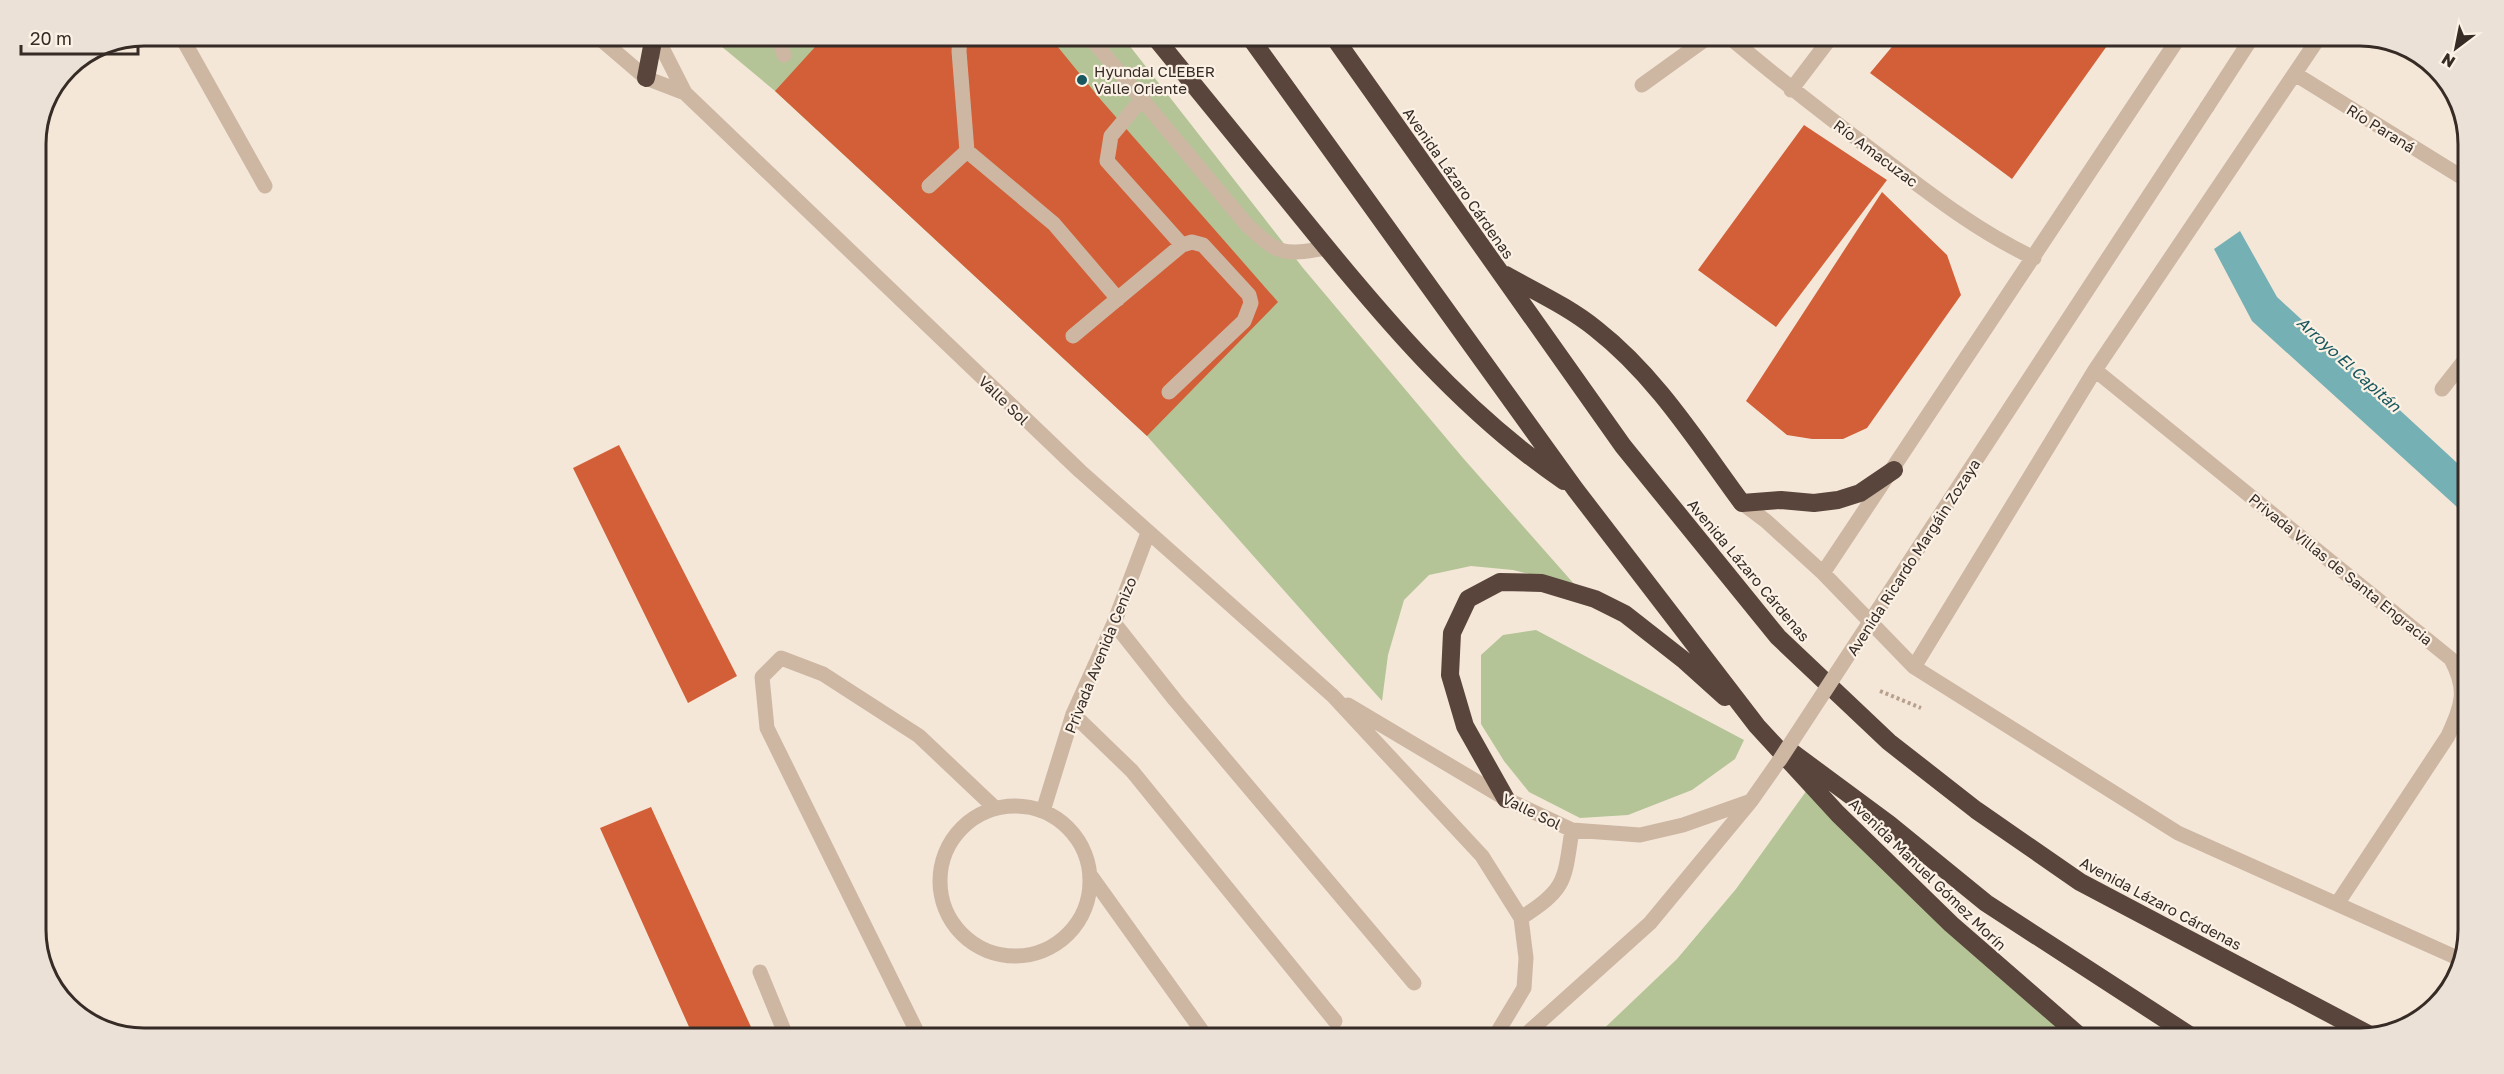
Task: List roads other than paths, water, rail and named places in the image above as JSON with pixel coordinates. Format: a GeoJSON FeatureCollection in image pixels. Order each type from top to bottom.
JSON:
{"type":"FeatureCollection","features":[{"type":"Feature","properties":{"kind":"highway"},"geometry":{"type":"LineString","coordinates":[[646,78],[653,46]]}},
{"type":"Feature","properties":{"kind":"highway"},"geometry":{"type":"LineString","coordinates":[[1162,46],[1382,314],[1441,376],[1534,460],[1575,489]]}},
{"type":"Feature","properties":{"kind":"highway"},"geometry":{"type":"LineString","coordinates":[[1256,46],[1575,489],[1757,726]]}},
{"type":"Feature","properties":{"kind":"highway","name":"Avenida Lázaro Cárdenas"},"geometry":{"type":"LineString","coordinates":[[1340,46],[1623,446],[1778,637],[1889,742],[1976,810],[2080,882],[2357,1028]]}},
{"type":"Feature","properties":{"kind":"highway"},"geometry":{"type":"LineString","coordinates":[[1501,273],[1574,313],[1630,359],[1656,386],[1742,503],[1781,500],[1814,503],[1838,500],[1860,493],[1894,470]]}},
{"type":"Feature","properties":{"kind":"highway"},"geometry":{"type":"LineString","coordinates":[[1506,799],[1465,726],[1450,675],[1452,633],[1468,599],[1500,582],[1542,583],[1595,599],[1625,614],[1685,662],[1757,726],[1889,824],[1986,903],[2179,1028]]}},
{"type":"Feature","properties":{"kind":"highway","name":"Avenida Manuel Gómez Morín"},"geometry":{"type":"LineString","coordinates":[[1757,726],[1838,814],[1951,924],[2071,1028]]}},
{"type":"Feature","properties":{"kind":"street"},"geometry":{"type":"LineString","coordinates":[[187,46],[265,186]]}},
{"type":"Feature","properties":{"kind":"street"},"geometry":{"type":"LineString","coordinates":[[609,46],[646,78],[685,93]]}},
{"type":"Feature","properties":{"kind":"street"},"geometry":{"type":"LineString","coordinates":[[660,46],[685,93]]}},
{"type":"Feature","properties":{"kind":"street"},"geometry":{"type":"LineString","coordinates":[[781,46],[784,55]]}},
{"type":"Feature","properties":{"kind":"street"},"geometry":{"type":"LineString","coordinates":[[959,46],[967,151],[1054,224],[1118,299]]}},
{"type":"Feature","properties":{"kind":"street"},"geometry":{"type":"LineString","coordinates":[[1098,46],[1248,225],[1267,244],[1284,252],[1327,248]]}},
{"type":"Feature","properties":{"kind":"street"},"geometry":{"type":"LineString","coordinates":[[1641,85],[1696,46]]}},
{"type":"Feature","properties":{"kind":"street","name":"Río Amacuzac"},"geometry":{"type":"LineString","coordinates":[[1740,46],[1791,90],[1941,202],[2001,242],[2034,258]]}},
{"type":"Feature","properties":{"kind":"street"},"geometry":{"type":"LineString","coordinates":[[1791,90],[1824,46]]}},
{"type":"Feature","properties":{"kind":"street"},"geometry":{"type":"LineString","coordinates":[[1823,573],[1894,470],[2173,46]]}},
{"type":"Feature","properties":{"kind":"street","name":"Avenida Ricardo Margáin Zozaya"},"geometry":{"type":"LineString","coordinates":[[1533,1028],[1650,923],[1751,801],[2247,46]]}},
{"type":"Feature","properties":{"kind":"street"},"geometry":{"type":"LineString","coordinates":[[1914,667],[2095,370],[2313,46]]}},
{"type":"Feature","properties":{"kind":"street","name":"Río Paraná"},"geometry":{"type":"LineString","coordinates":[[2295,74],[2457,174]]}},
{"type":"Feature","properties":{"kind":"street","name":"Valle Sol"},"geometry":{"type":"LineString","coordinates":[[685,93],[1080,471],[1334,696],[1482,856],[1521,918],[1526,958],[1524,988],[1500,1028]]}},
{"type":"Feature","properties":{"kind":"street"},"geometry":{"type":"LineString","coordinates":[[1143,98],[1110,136],[1107,161],[1182,245]]}},
{"type":"Feature","properties":{"kind":"street"},"geometry":{"type":"LineString","coordinates":[[929,186],[967,151]]}},
{"type":"Feature","properties":{"kind":"street"},"geometry":{"type":"LineString","coordinates":[[1073,336],[1182,245],[1192,242],[1203,245],[1249,296],[1251,303],[1244,321],[1169,392]]}},
{"type":"Feature","properties":{"kind":"street","name":"Privada Villas de Santa Engracia"},"geometry":{"type":"LineString","coordinates":[[2095,370],[2451,659],[2458,672]]}},
{"type":"Feature","properties":{"kind":"street"},"geometry":{"type":"LineString","coordinates":[[2442,389],[2457,370]]}},
{"type":"Feature","properties":{"kind":"street"},"geometry":{"type":"LineString","coordinates":[[1742,503],[1766,520],[1823,573],[1914,667],[2178,832],[2454,956]]}},
{"type":"Feature","properties":{"kind":"street","name":"Privada Avenida Cenizo"},"geometry":{"type":"LineString","coordinates":[[1043,811],[1073,714],[1114,623],[1148,533]]}},
{"type":"Feature","properties":{"kind":"street"},"geometry":{"type":"LineString","coordinates":[[1114,623],[1175,700],[1414,983]]}},
{"type":"Feature","properties":{"kind":"street"},"geometry":{"type":"LineString","coordinates":[[915,1028],[767,729],[762,677],[781,658],[823,674],[919,736],[995,808]]}},
{"type":"Feature","properties":{"kind":"street","name":"Valle Sol"},"geometry":{"type":"LineString","coordinates":[[1334,696],[1506,799],[1572,830],[1640,835],[1683,825],[1751,801]]}},
{"type":"Feature","properties":{"kind":"street","name":"Privada Villas de Santa Engracia"},"geometry":{"type":"LineString","coordinates":[[2337,904],[2448,736],[2458,713]]}},
{"type":"Feature","properties":{"kind":"street"},"geometry":{"type":"LineString","coordinates":[[1073,714],[1132,771],[1335,1021]]}},
{"type":"Feature","properties":{"kind":"street"},"geometry":{"type":"LineString","coordinates":[[1019,806],[1043,811],[1061,822],[1076,836],[1086,855],[1091,876],[1089,900],[1079,922],[1063,940],[1042,952],[1018,957],[994,954],[972,943],[954,927],[943,904],[939,881],[944,856],[955,835],[973,819],[995,808],[1019,806]]}},
{"type":"Feature","properties":{"kind":"street"},"geometry":{"type":"LineString","coordinates":[[1521,918],[1555,894],[1564,878],[1572,830]]}},
{"type":"Feature","properties":{"kind":"street"},"geometry":{"type":"LineString","coordinates":[[1091,876],[1200,1028]]}},
{"type":"Feature","properties":{"kind":"street"},"geometry":{"type":"LineString","coordinates":[[760,972],[783,1028]]}},
{"type":"Feature","properties":{"kind":"water","name":"Arroyo El Capitán"},"geometry":{"type":"Polygon","coordinates":[[[2240,231],[2277,297],[2457,463],[2457,507],[2252,321],[2214,249],[2240,231]]]}},
{"type":"Feature","properties":{"kind":"place","name":"Hyundai CLEBER Valle Oriente"},"geometry":{"type":"Point","coordinates":[1082,80]}}]}
